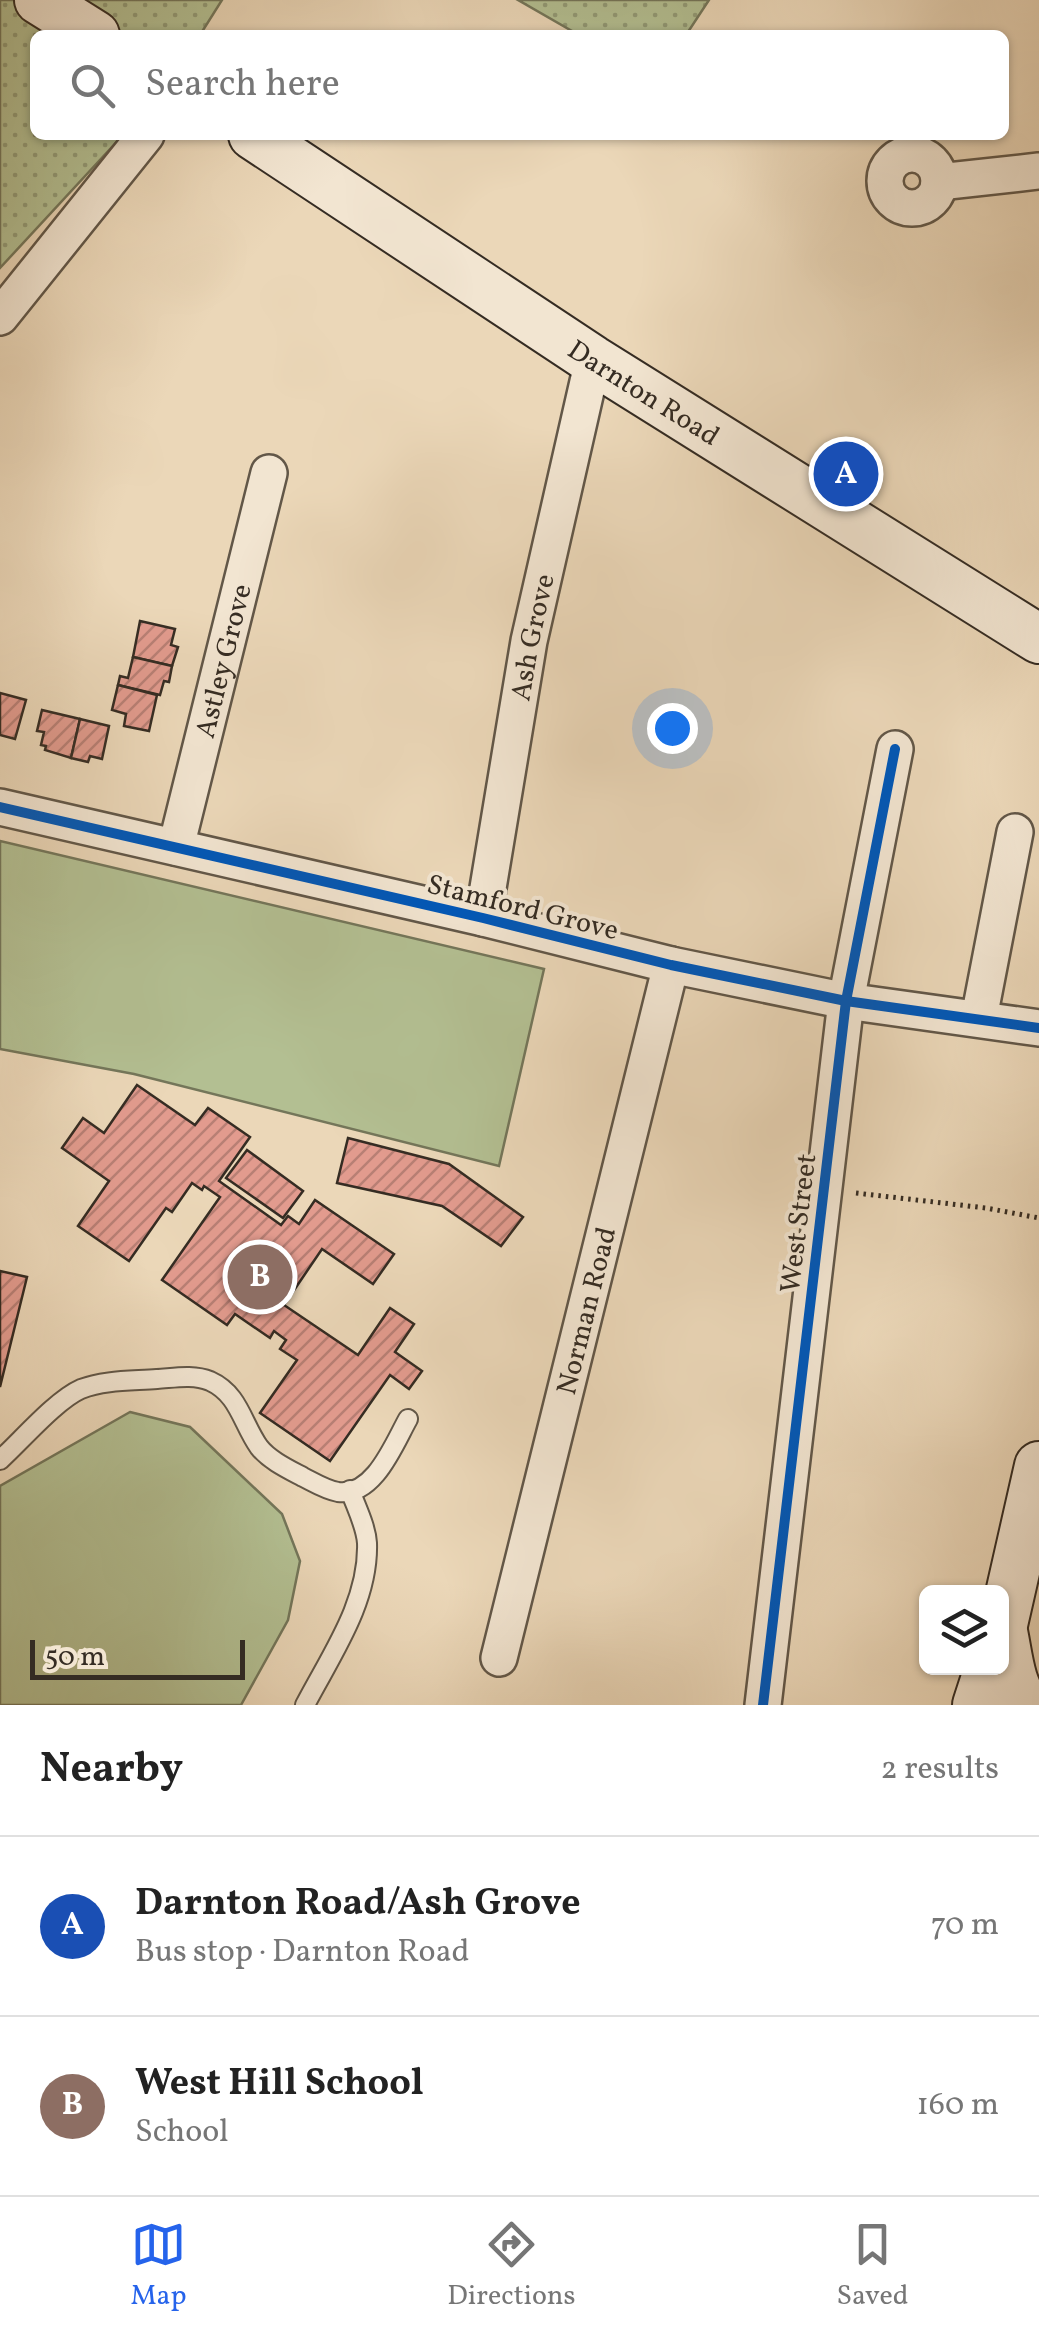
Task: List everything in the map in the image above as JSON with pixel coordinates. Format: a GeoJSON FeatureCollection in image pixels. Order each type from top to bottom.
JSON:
{"type":"FeatureCollection","features":[{"type":"Feature","properties":{"kind":"street"},"geometry":{"type":"LineString","coordinates":[[0,317],[142,140]]}},
{"type":"Feature","properties":{"kind":"street","name":"Darnton Road"},"geometry":{"type":"LineString","coordinates":[[261,140],[593,360],[1039,639]]}},
{"type":"Feature","properties":{"kind":"street"},"geometry":{"type":"LineString","coordinates":[[940,182],[1039,172]]}},
{"type":"Feature","properties":{"kind":"street","name":"Ash Grove"},"geometry":{"type":"LineString","coordinates":[[483,918],[529,642],[593,360]]}},
{"type":"Feature","properties":{"kind":"street","name":"Astley Grove"},"geometry":{"type":"LineString","coordinates":[[176,847],[269,473]]}},
{"type":"Feature","properties":{"kind":"street","name":"West Street"},"geometry":{"type":"LineString","coordinates":[[763,1705],[846,1001],[894,749]]}},
{"type":"Feature","properties":{"kind":"street","name":"Stamford Grove"},"geometry":{"type":"LineString","coordinates":[[0,807],[671,965],[846,1001],[1039,1028]]}},
{"type":"Feature","properties":{"kind":"street"},"geometry":{"type":"LineString","coordinates":[[979,1018],[1015,832]]}},
{"type":"Feature","properties":{"kind":"street","name":"Norman Road"},"geometry":{"type":"LineString","coordinates":[[499,1658],[671,965]]}},
{"type":"Feature","properties":{"kind":"street"},"geometry":{"type":"LineString","coordinates":[[1009,1597],[1039,1466]]}},
{"type":"Feature","properties":{"kind":"street"},"geometry":{"type":"LineString","coordinates":[[1009,1660],[1014,1682],[1027,1705]]}},
{"type":"Feature","properties":{"kind":"street"},"geometry":{"type":"LineString","coordinates":[[976,1705],[987,1675]]}},
{"type":"Feature","properties":{"kind":"lane"},"geometry":{"type":"LineString","coordinates":[[0,1460],[79,1390],[102,1384],[196,1376],[227,1391],[262,1451],[282,1466],[340,1492],[360,1488],[379,1471],[408,1419]]}},
{"type":"Feature","properties":{"kind":"lane"},"geometry":{"type":"LineString","coordinates":[[305,1705],[354,1611],[365,1576],[367,1540],[350,1490]]}},
{"type":"Feature","properties":{"kind":"path"},"geometry":{"type":"LineString","coordinates":[[824,1190],[986,1208],[1039,1218]]}},
{"type":"Feature","properties":{"kind":"green space"},"geometry":{"type":"Polygon","coordinates":[[[0,0],[222,0],[203,30],[30,30],[30,140],[118,140],[0,268],[0,0]]]}},
{"type":"Feature","properties":{"kind":"green space"},"geometry":{"type":"Polygon","coordinates":[[[518,0],[709,0],[689,30],[570,30],[518,0]]]}},
{"type":"Feature","properties":{"kind":"green space"},"geometry":{"type":"Polygon","coordinates":[[[0,841],[544,969],[499,1166],[134,1074],[0,1049],[0,841]]]}},
{"type":"Feature","properties":{"kind":"green space"},"geometry":{"type":"Polygon","coordinates":[[[130,1412],[190,1427],[282,1514],[300,1561],[288,1620],[241,1705],[0,1705],[0,1486],[130,1412]]]}},
{"type":"Feature","properties":{"kind":"building"},"geometry":{"type":"Polygon","coordinates":[[[140,621],[175,629],[171,645],[178,647],[172,666],[133,657],[140,621]]]}},
{"type":"Feature","properties":{"kind":"building"},"geometry":{"type":"Polygon","coordinates":[[[133,657],[172,666],[169,682],[164,681],[160,695],[118,685],[120,676],[128,678],[133,657]]]}},
{"type":"Feature","properties":{"kind":"building"},"geometry":{"type":"Polygon","coordinates":[[[118,685],[157,695],[149,731],[124,726],[126,714],[112,710],[118,685]]]}},
{"type":"Feature","properties":{"kind":"building"},"geometry":{"type":"Polygon","coordinates":[[[0,693],[26,700],[15,739],[0,735],[0,693]]]}},
{"type":"Feature","properties":{"kind":"building"},"geometry":{"type":"Polygon","coordinates":[[[42,710],[80,719],[71,758],[41,745],[44,732],[37,731],[42,710]]]}},
{"type":"Feature","properties":{"kind":"building"},"geometry":{"type":"Polygon","coordinates":[[[80,719],[109,726],[102,759],[90,756],[88,762],[71,758],[80,719]]]}},
{"type":"Feature","properties":{"kind":"building"},"geometry":{"type":"Polygon","coordinates":[[[137,1085],[195,1125],[208,1108],[250,1137],[219,1181],[281,1225],[288,1216],[299,1224],[315,1200],[394,1254],[373,1284],[322,1249],[284,1305],[358,1355],[390,1308],[414,1324],[395,1352],[422,1371],[409,1389],[390,1375],[330,1461],[260,1413],[297,1360],[280,1349],[286,1340],[274,1331],[270,1338],[235,1314],[227,1325],[162,1280],[220,1197],[192,1183],[172,1212],[166,1208],[129,1261],[78,1226],[109,1181],[62,1148],[83,1118],[104,1133],[137,1085]]]}},
{"type":"Feature","properties":{"kind":"building"},"geometry":{"type":"Polygon","coordinates":[[[348,1138],[449,1164],[523,1217],[501,1246],[442,1206],[337,1183],[348,1138]]]}},
{"type":"Feature","properties":{"kind":"building"},"geometry":{"type":"Polygon","coordinates":[[[247,1150],[303,1191],[283,1218],[226,1178],[247,1150]]]}},
{"type":"Feature","properties":{"kind":"building"},"geometry":{"type":"Polygon","coordinates":[[[0,1271],[27,1277],[0,1387],[0,1271]]]}},
{"type":"Feature","properties":{"kind":"cycle path"},"geometry":{"type":"LineString","coordinates":[[763,1705],[846,1001],[895,749]]}},
{"type":"Feature","properties":{"kind":"cycle path"},"geometry":{"type":"LineString","coordinates":[[0,807],[671,965],[846,1001],[1039,1028]]}},
{"type":"Feature","properties":{"kind":"place","name":"Darnton Road/Ash Grove"},"geometry":{"type":"Point","coordinates":[846,474]}},
{"type":"Feature","properties":{"kind":"place","name":"West Hill School"},"geometry":{"type":"Point","coordinates":[260,1277]}}]}
